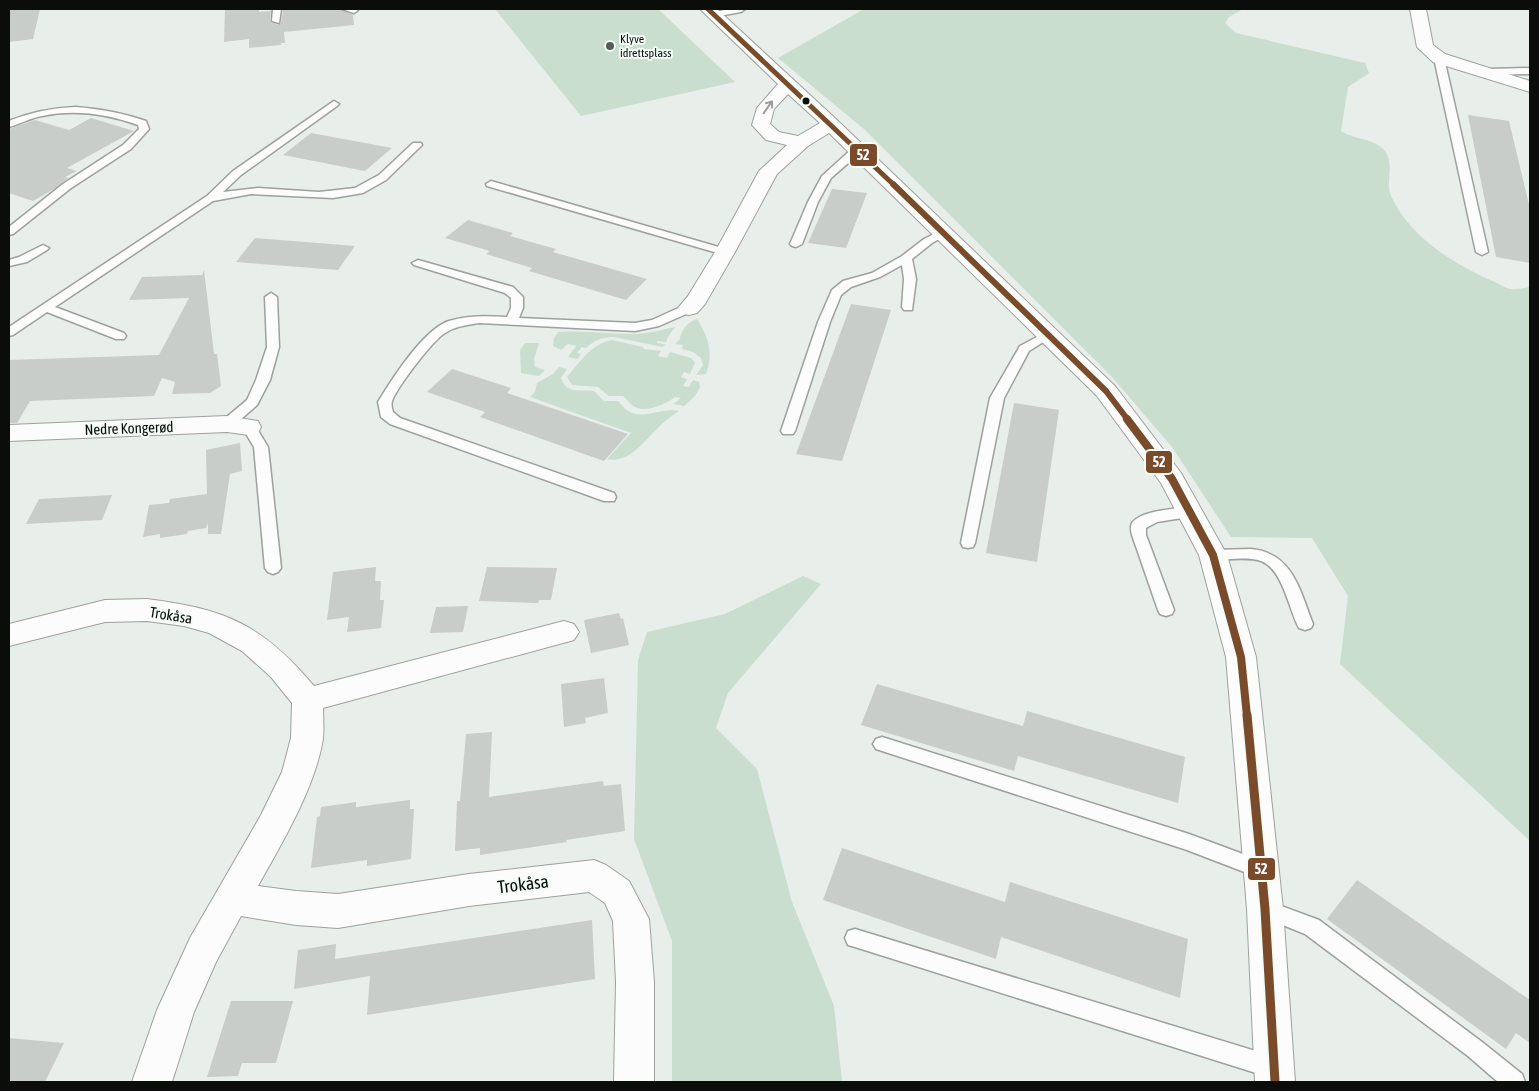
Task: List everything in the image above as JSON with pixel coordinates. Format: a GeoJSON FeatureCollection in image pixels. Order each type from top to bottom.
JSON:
{"type":"FeatureCollection","features":[{"type":"Feature","properties":{"kind":"street"},"geometry":{"type":"LineString","coordinates":[[1418,9],[1425,46],[1439,58],[1530,86]]}},
{"type":"Feature","properties":{"kind":"street"},"geometry":{"type":"LineString","coordinates":[[711,11],[858,149],[1050,334],[1106,391],[1172,479],[1213,555],[1241,657],[1265,910],[1274,1075]]}},
{"type":"Feature","properties":{"kind":"street"},"geometry":{"type":"LineString","coordinates":[[790,84],[766,108],[760,120],[761,125],[773,136],[801,142]]}},
{"type":"Feature","properties":{"kind":"street"},"geometry":{"type":"LineString","coordinates":[[689,308],[697,299],[725,252],[769,171],[801,142],[831,124]]}},
{"type":"Feature","properties":{"kind":"street","name":"Nedre Kongerød"},"geometry":{"type":"LineString","coordinates":[[9,433],[238,425]]}},
{"type":"Feature","properties":{"kind":"street","name":"Trokåsa"},"geometry":{"type":"LineString","coordinates":[[9,636],[105,611],[147,610],[184,615],[218,624],[252,643],[282,669],[307,700]]}},
{"type":"Feature","properties":{"kind":"street"},"geometry":{"type":"LineString","coordinates":[[152,1082],[176,1010],[203,950],[273,826],[298,772],[307,738],[307,700],[564,632]]}},
{"type":"Feature","properties":{"kind":"street","name":"Trokåsa"},"geometry":{"type":"LineString","coordinates":[[233,898],[296,908],[338,912],[469,890],[594,876],[617,892],[631,919],[635,982],[634,1082]]}},
{"type":"Feature","properties":{"kind":"lane"},"geometry":{"type":"LineString","coordinates":[[276,21],[277,9]]}},
{"type":"Feature","properties":{"kind":"lane"},"geometry":{"type":"LineString","coordinates":[[711,11],[741,9]]}},
{"type":"Feature","properties":{"kind":"lane"},"geometry":{"type":"LineString","coordinates":[[1439,58],[1482,252]]}},
{"type":"Feature","properties":{"kind":"lane"},"geometry":{"type":"LineString","coordinates":[[1489,72],[1530,71]]}},
{"type":"Feature","properties":{"kind":"lane"},"geometry":{"type":"LineString","coordinates":[[9,332],[209,199],[236,173],[334,104]]}},
{"type":"Feature","properties":{"kind":"lane"},"geometry":{"type":"LineString","coordinates":[[9,124],[40,112],[78,110],[105,112],[129,118],[143,123],[144,129],[127,147],[67,186],[9,232]]}},
{"type":"Feature","properties":{"kind":"lane"},"geometry":{"type":"LineString","coordinates":[[209,199],[237,192],[265,190],[333,195],[355,192],[372,185],[418,145]]}},
{"type":"Feature","properties":{"kind":"lane"},"geometry":{"type":"LineString","coordinates":[[796,244],[813,202],[828,176],[858,149]]}},
{"type":"Feature","properties":{"kind":"lane"},"geometry":{"type":"LineString","coordinates":[[491,184],[725,252]]}},
{"type":"Feature","properties":{"kind":"lane"},"geometry":{"type":"LineString","coordinates":[[788,431],[810,370],[824,322],[836,293],[847,284],[876,275],[906,258],[928,241],[944,232]]}},
{"type":"Feature","properties":{"kind":"lane"},"geometry":{"type":"LineString","coordinates":[[9,263],[23,260],[43,248]]}},
{"type":"Feature","properties":{"kind":"lane"},"geometry":{"type":"LineString","coordinates":[[906,258],[910,279],[908,307]]}},
{"type":"Feature","properties":{"kind":"lane"},"geometry":{"type":"LineString","coordinates":[[418,263],[509,290],[517,297],[516,308],[511,321]]}},
{"type":"Feature","properties":{"kind":"lane"},"geometry":{"type":"LineString","coordinates":[[271,297],[273,347],[263,380],[238,425],[261,447],[273,568]]}},
{"type":"Feature","properties":{"kind":"lane"},"geometry":{"type":"LineString","coordinates":[[46,308],[120,336]]}},
{"type":"Feature","properties":{"kind":"lane"},"geometry":{"type":"LineString","coordinates":[[609,497],[395,421],[386,414],[384,408],[388,396],[416,356],[439,331],[452,324],[466,320],[635,327],[656,324],[689,308]]}},
{"type":"Feature","properties":{"kind":"lane"},"geometry":{"type":"LineString","coordinates":[[968,543],[997,398],[1024,349],[1050,334]]}},
{"type":"Feature","properties":{"kind":"lane"},"geometry":{"type":"LineString","coordinates":[[1166,610],[1139,535],[1138,526],[1154,518],[1190,512]]}},
{"type":"Feature","properties":{"kind":"lane"},"geometry":{"type":"LineString","coordinates":[[1213,555],[1244,553],[1266,556],[1279,566],[1305,624]]}},
{"type":"Feature","properties":{"kind":"lane"},"geometry":{"type":"LineString","coordinates":[[882,744],[1189,842],[1260,869]]}},
{"type":"Feature","properties":{"kind":"lane"},"geometry":{"type":"LineString","coordinates":[[1265,910],[1312,927],[1474,1049],[1514,1082]]}},
{"type":"Feature","properties":{"kind":"lane"},"geometry":{"type":"LineString","coordinates":[[855,938],[994,979],[1188,1042],[1274,1075]]}},
{"type":"Feature","properties":{"kind":"green space","name":"Klyve idrettsplass"},"geometry":{"type":"Polygon","coordinates":[[[495,9],[658,9],[735,82],[581,116],[495,9]]]}},
{"type":"Feature","properties":{"kind":"green space"},"geometry":{"type":"Polygon","coordinates":[[[864,9],[1243,9],[1229,17],[1225,23],[1236,33],[1365,63],[1369,73],[1348,87],[1341,131],[1370,141],[1385,151],[1390,168],[1389,191],[1409,224],[1433,247],[1476,273],[1508,288],[1530,287],[1530,841],[1340,664],[1348,596],[1312,538],[1231,537],[1172,447],[1112,377],[864,129],[778,58],[864,9]]]}},
{"type":"Feature","properties":{"kind":"green space"},"geometry":{"type":"Polygon","coordinates":[[[697,319],[709,345],[710,359],[706,374],[696,375],[703,365],[701,358],[693,352],[682,349],[683,345],[675,344],[686,327],[697,319]]]}},
{"type":"Feature","properties":{"kind":"green space"},"geometry":{"type":"Polygon","coordinates":[[[675,327],[666,342],[657,341],[657,343],[665,344],[663,347],[614,337],[606,338],[595,341],[586,348],[582,347],[577,353],[581,354],[577,359],[568,357],[576,346],[568,344],[561,350],[553,346],[554,338],[558,332],[639,334],[675,327]]]}},
{"type":"Feature","properties":{"kind":"green space"},"geometry":{"type":"Polygon","coordinates":[[[612,340],[643,347],[644,349],[661,351],[658,356],[667,358],[670,352],[691,358],[695,363],[690,374],[684,372],[681,377],[687,379],[683,386],[689,387],[693,380],[699,382],[700,387],[695,396],[684,406],[673,404],[681,398],[675,397],[666,403],[642,409],[632,405],[623,396],[609,396],[598,387],[572,385],[567,377],[581,360],[598,345],[612,340]]]}},
{"type":"Feature","properties":{"kind":"green space"},"geometry":{"type":"Polygon","coordinates":[[[525,343],[539,343],[534,359],[535,367],[545,370],[539,376],[521,373],[520,350],[525,343]]]}},
{"type":"Feature","properties":{"kind":"green space"},"geometry":{"type":"Polygon","coordinates":[[[559,367],[567,369],[561,378],[570,389],[594,391],[604,401],[618,401],[633,413],[639,415],[666,410],[679,411],[663,423],[642,445],[629,455],[615,460],[607,459],[631,433],[530,397],[535,392],[537,383],[553,374],[559,367]]]}},
{"type":"Feature","properties":{"kind":"green space"},"geometry":{"type":"Polygon","coordinates":[[[803,576],[821,584],[728,693],[716,728],[757,769],[792,902],[834,1006],[842,1082],[672,1082],[672,941],[634,839],[638,660],[647,632],[725,614],[803,576]]]}},
{"type":"Feature","properties":{"kind":"building"},"geometry":{"type":"Polygon","coordinates":[[[40,9],[33,39],[9,42],[9,10],[40,9]]]}},
{"type":"Feature","properties":{"kind":"building"},"geometry":{"type":"Polygon","coordinates":[[[225,9],[259,9],[259,12],[271,11],[270,22],[278,25],[281,23],[283,10],[340,9],[353,15],[354,25],[284,32],[285,43],[281,43],[281,45],[249,48],[249,39],[224,42],[225,9]]]}},
{"type":"Feature","properties":{"kind":"building"},"geometry":{"type":"Polygon","coordinates":[[[1468,115],[1509,121],[1530,209],[1530,263],[1496,257],[1468,115]]]}},
{"type":"Feature","properties":{"kind":"building"},"geometry":{"type":"Polygon","coordinates":[[[91,118],[134,131],[67,168],[77,171],[65,177],[68,178],[54,189],[33,201],[9,193],[9,129],[35,120],[69,130],[91,118]]]}},
{"type":"Feature","properties":{"kind":"building"},"geometry":{"type":"Polygon","coordinates":[[[311,133],[392,148],[365,171],[283,155],[311,133]]]}},
{"type":"Feature","properties":{"kind":"building"},"geometry":{"type":"Polygon","coordinates":[[[832,189],[867,193],[846,248],[808,243],[832,189]]]}},
{"type":"Feature","properties":{"kind":"building"},"geometry":{"type":"Polygon","coordinates":[[[468,220],[513,233],[510,236],[556,249],[553,252],[647,279],[626,300],[529,271],[532,268],[486,254],[490,251],[445,238],[468,220]]]}},
{"type":"Feature","properties":{"kind":"building"},"geometry":{"type":"Polygon","coordinates":[[[255,238],[355,246],[338,270],[236,262],[255,238]]]}},
{"type":"Feature","properties":{"kind":"building"},"geometry":{"type":"Polygon","coordinates":[[[204,270],[214,354],[217,354],[221,386],[210,393],[172,394],[175,382],[162,378],[154,396],[30,401],[17,423],[9,423],[9,360],[159,355],[189,298],[129,300],[142,277],[202,275],[204,270]]]}},
{"type":"Feature","properties":{"kind":"building"},"geometry":{"type":"Polygon","coordinates":[[[851,304],[891,310],[842,461],[796,454],[851,304]]]}},
{"type":"Feature","properties":{"kind":"building"},"geometry":{"type":"Polygon","coordinates":[[[452,369],[511,388],[507,393],[628,434],[604,461],[480,417],[485,412],[427,392],[452,369]]]}},
{"type":"Feature","properties":{"kind":"building"},"geometry":{"type":"Polygon","coordinates":[[[1014,403],[1059,410],[1037,562],[986,553],[1014,403]]]}},
{"type":"Feature","properties":{"kind":"building"},"geometry":{"type":"Polygon","coordinates":[[[240,443],[242,471],[230,474],[221,534],[208,534],[208,523],[206,528],[188,531],[187,534],[160,538],[160,534],[143,537],[149,505],[169,503],[170,499],[207,494],[206,450],[240,443]]]}},
{"type":"Feature","properties":{"kind":"building"},"geometry":{"type":"Polygon","coordinates":[[[112,495],[102,520],[26,524],[39,499],[112,495]]]}},
{"type":"Feature","properties":{"kind":"building"},"geometry":{"type":"Polygon","coordinates":[[[376,567],[375,581],[381,581],[380,600],[384,600],[381,628],[347,632],[349,617],[327,620],[333,572],[376,567]]]}},
{"type":"Feature","properties":{"kind":"building"},"geometry":{"type":"Polygon","coordinates":[[[487,567],[557,568],[551,600],[539,600],[538,603],[479,601],[487,567]]]}},
{"type":"Feature","properties":{"kind":"building"},"geometry":{"type":"Polygon","coordinates":[[[468,606],[463,632],[430,633],[436,607],[468,606]]]}},
{"type":"Feature","properties":{"kind":"building"},"geometry":{"type":"Polygon","coordinates":[[[619,613],[621,619],[623,618],[629,645],[591,653],[584,620],[619,613]]]}},
{"type":"Feature","properties":{"kind":"building"},"geometry":{"type":"Polygon","coordinates":[[[604,678],[608,713],[585,718],[586,723],[564,727],[561,684],[604,678]]]}},
{"type":"Feature","properties":{"kind":"building"},"geometry":{"type":"Polygon","coordinates":[[[877,684],[1023,726],[1027,711],[1185,757],[1178,803],[1018,756],[1014,771],[861,725],[877,684]]]}},
{"type":"Feature","properties":{"kind":"building"},"geometry":{"type":"Polygon","coordinates":[[[492,732],[489,797],[603,781],[604,786],[621,784],[625,831],[480,855],[480,848],[455,851],[457,801],[460,801],[466,734],[492,732]]]}},
{"type":"Feature","properties":{"kind":"building"},"geometry":{"type":"Polygon","coordinates":[[[410,800],[410,809],[414,809],[411,859],[367,866],[367,860],[311,868],[317,817],[320,816],[321,807],[356,802],[356,807],[410,800]]]}},
{"type":"Feature","properties":{"kind":"building"},"geometry":{"type":"Polygon","coordinates":[[[842,848],[1005,902],[1010,882],[1188,939],[1180,998],[1001,937],[996,959],[823,900],[842,848]]]}},
{"type":"Feature","properties":{"kind":"building"},"geometry":{"type":"Polygon","coordinates":[[[1357,880],[1530,1000],[1530,1043],[1516,1033],[1506,1049],[1327,919],[1357,880]]]}},
{"type":"Feature","properties":{"kind":"building"},"geometry":{"type":"Polygon","coordinates":[[[592,920],[595,979],[367,1015],[370,976],[294,989],[298,950],[336,944],[335,959],[592,920]]]}},
{"type":"Feature","properties":{"kind":"building"},"geometry":{"type":"Polygon","coordinates":[[[231,1001],[293,1001],[276,1063],[242,1063],[238,1076],[207,1077],[231,1001]]]}},
{"type":"Feature","properties":{"kind":"building"},"geometry":{"type":"Polygon","coordinates":[[[9,1038],[64,1043],[45,1082],[9,1082],[9,1038]]]}},
{"type":"Feature","properties":{"kind":"transit line","name":"52"},"geometry":{"type":"LineString","coordinates":[[708,9],[831,124],[1106,391],[1172,479],[1213,555],[1241,657],[1265,909],[1275,1082]]}},
{"type":"Feature","properties":{"kind":"place","name":"Klyve idrettsplass"},"geometry":{"type":"Point","coordinates":[610,46]}}]}
